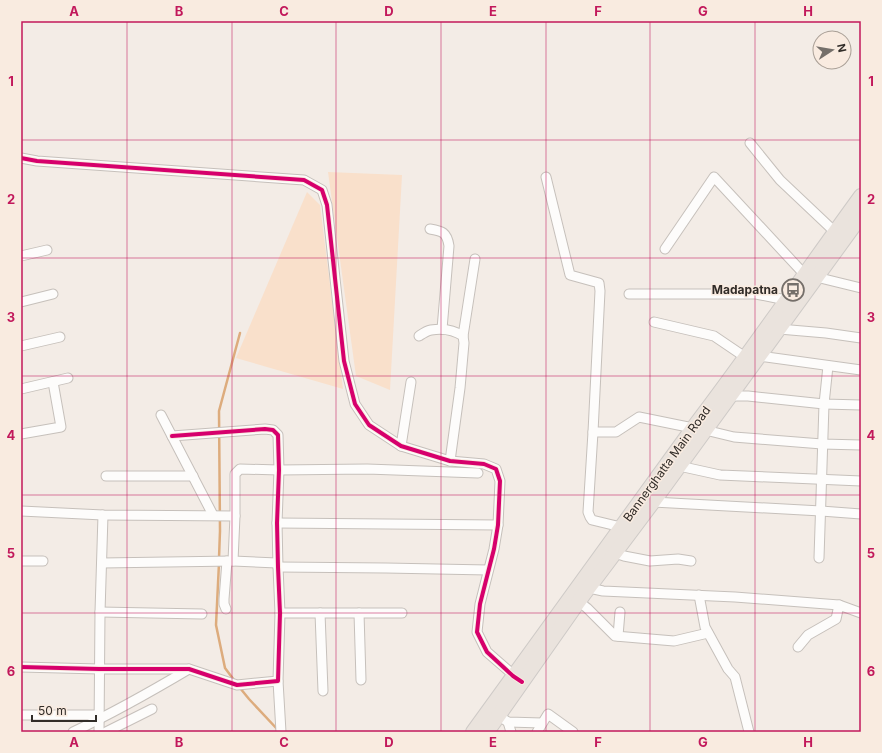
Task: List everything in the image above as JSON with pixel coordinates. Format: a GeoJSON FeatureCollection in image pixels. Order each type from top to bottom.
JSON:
{"type":"FeatureCollection","features":[{"type":"Feature","properties":{"kind":"main road","name":"Bannerghatta Main Road"},"geometry":{"type":"LineString","coordinates":[[473,732],[518,679],[585,585],[621,527],[699,429],[718,395],[752,356],[786,300],[811,276],[835,232],[861,196]]}},
{"type":"Feature","properties":{"kind":"main road"},"geometry":{"type":"LineString","coordinates":[[487,732],[504,718],[518,679],[579,602],[585,585],[615,553],[679,466],[699,429],[730,396],[752,356],[779,329],[811,276],[861,216]]}},
{"type":"Feature","properties":{"kind":"street"},"geometry":{"type":"LineString","coordinates":[[750,143],[780,180],[835,232]]}},
{"type":"Feature","properties":{"kind":"street"},"geometry":{"type":"LineString","coordinates":[[21,158],[37,161],[304,180],[322,190],[327,204],[344,361],[356,404],[369,425],[401,446],[450,460],[484,464],[496,469],[500,481],[498,525],[494,549],[480,604],[477,632],[487,652],[518,679]]}},
{"type":"Feature","properties":{"kind":"street"},"geometry":{"type":"LineString","coordinates":[[546,177],[570,275],[598,283],[600,291],[588,512],[592,520],[621,527]]}},
{"type":"Feature","properties":{"kind":"street"},"geometry":{"type":"LineString","coordinates":[[665,249],[714,177],[811,276],[861,288]]}},
{"type":"Feature","properties":{"kind":"street"},"geometry":{"type":"LineString","coordinates":[[430,229],[442,232],[446,235],[449,246],[442,329]]}},
{"type":"Feature","properties":{"kind":"street"},"geometry":{"type":"LineString","coordinates":[[21,256],[47,250]]}},
{"type":"Feature","properties":{"kind":"street"},"geometry":{"type":"LineString","coordinates":[[450,460],[460,388],[464,343],[463,336],[475,259]]}},
{"type":"Feature","properties":{"kind":"street"},"geometry":{"type":"LineString","coordinates":[[21,302],[53,294]]}},
{"type":"Feature","properties":{"kind":"street"},"geometry":{"type":"LineString","coordinates":[[629,294],[756,294],[786,300]]}},
{"type":"Feature","properties":{"kind":"street"},"geometry":{"type":"LineString","coordinates":[[654,322],[714,336],[752,356],[861,370]]}},
{"type":"Feature","properties":{"kind":"street"},"geometry":{"type":"LineString","coordinates":[[419,336],[429,330],[442,329],[456,332],[463,336]]}},
{"type":"Feature","properties":{"kind":"street"},"geometry":{"type":"LineString","coordinates":[[779,329],[861,338]]}},
{"type":"Feature","properties":{"kind":"street"},"geometry":{"type":"LineString","coordinates":[[21,346],[60,337]]}},
{"type":"Feature","properties":{"kind":"street"},"geometry":{"type":"LineString","coordinates":[[819,558],[822,444],[828,366]]}},
{"type":"Feature","properties":{"kind":"street"},"geometry":{"type":"LineString","coordinates":[[21,389],[68,378]]}},
{"type":"Feature","properties":{"kind":"street"},"geometry":{"type":"LineString","coordinates":[[21,434],[61,427],[53,382]]}},
{"type":"Feature","properties":{"kind":"street"},"geometry":{"type":"LineString","coordinates":[[401,446],[411,382]]}},
{"type":"Feature","properties":{"kind":"street"},"geometry":{"type":"LineString","coordinates":[[730,396],[748,396],[824,404],[861,405]]}},
{"type":"Feature","properties":{"kind":"street"},"geometry":{"type":"LineString","coordinates":[[161,415],[213,515]]}},
{"type":"Feature","properties":{"kind":"street"},"geometry":{"type":"LineString","coordinates":[[593,432],[616,432],[639,417],[734,437],[822,444],[861,445]]}},
{"type":"Feature","properties":{"kind":"street"},"geometry":{"type":"LineString","coordinates":[[172,436],[265,429],[273,430],[278,435],[280,470],[277,523],[280,613],[278,681],[280,732]]}},
{"type":"Feature","properties":{"kind":"street"},"geometry":{"type":"LineString","coordinates":[[679,466],[720,475],[861,481]]}},
{"type":"Feature","properties":{"kind":"street"},"geometry":{"type":"LineString","coordinates":[[226,608],[224,599],[235,516],[235,474],[240,469],[367,469],[478,473]]}},
{"type":"Feature","properties":{"kind":"street"},"geometry":{"type":"LineString","coordinates":[[106,476],[193,476]]}},
{"type":"Feature","properties":{"kind":"street"},"geometry":{"type":"LineString","coordinates":[[653,502],[861,514]]}},
{"type":"Feature","properties":{"kind":"street"},"geometry":{"type":"LineString","coordinates":[[21,511],[103,515],[235,516]]}},
{"type":"Feature","properties":{"kind":"street"},"geometry":{"type":"LineString","coordinates":[[100,732],[99,669],[103,515]]}},
{"type":"Feature","properties":{"kind":"street"},"geometry":{"type":"LineString","coordinates":[[277,523],[498,525]]}},
{"type":"Feature","properties":{"kind":"street"},"geometry":{"type":"LineString","coordinates":[[615,553],[650,561],[678,559],[691,561]]}},
{"type":"Feature","properties":{"kind":"street"},"geometry":{"type":"LineString","coordinates":[[21,561],[43,561]]}},
{"type":"Feature","properties":{"kind":"street"},"geometry":{"type":"LineString","coordinates":[[102,563],[230,561],[278,565],[488,570]]}},
{"type":"Feature","properties":{"kind":"street"},"geometry":{"type":"LineString","coordinates":[[585,585],[603,591],[735,596],[839,605],[861,613]]}},
{"type":"Feature","properties":{"kind":"street"},"geometry":{"type":"LineString","coordinates":[[699,595],[705,627],[728,669],[736,677],[749,732]]}},
{"type":"Feature","properties":{"kind":"street"},"geometry":{"type":"LineString","coordinates":[[579,602],[615,636],[674,641],[708,633]]}},
{"type":"Feature","properties":{"kind":"street"},"geometry":{"type":"LineString","coordinates":[[798,647],[808,635],[836,619],[839,605]]}},
{"type":"Feature","properties":{"kind":"street"},"geometry":{"type":"LineString","coordinates":[[100,612],[202,614]]}},
{"type":"Feature","properties":{"kind":"street"},"geometry":{"type":"LineString","coordinates":[[618,636],[620,612]]}},
{"type":"Feature","properties":{"kind":"street"},"geometry":{"type":"LineString","coordinates":[[280,613],[402,613]]}},
{"type":"Feature","properties":{"kind":"street"},"geometry":{"type":"LineString","coordinates":[[320,613],[323,691]]}},
{"type":"Feature","properties":{"kind":"street"},"geometry":{"type":"LineString","coordinates":[[359,613],[361,680]]}},
{"type":"Feature","properties":{"kind":"street"},"geometry":{"type":"LineString","coordinates":[[21,667],[99,669],[189,668],[237,685],[278,681]]}},
{"type":"Feature","properties":{"kind":"street"},"geometry":{"type":"LineString","coordinates":[[73,732],[150,693],[189,668]]}},
{"type":"Feature","properties":{"kind":"street"},"geometry":{"type":"LineString","coordinates":[[106,732],[152,710]]}},
{"type":"Feature","properties":{"kind":"street"},"geometry":{"type":"LineString","coordinates":[[536,732],[548,714],[573,732]]}},
{"type":"Feature","properties":{"kind":"street"},"geometry":{"type":"LineString","coordinates":[[21,716],[99,718]]}},
{"type":"Feature","properties":{"kind":"street"},"geometry":{"type":"LineString","coordinates":[[504,718],[542,723]]}},
{"type":"Feature","properties":{"kind":"street"},"geometry":{"type":"LineString","coordinates":[[504,718],[511,732]]}},
{"type":"Feature","properties":{"kind":"shaded area"},"geometry":{"type":"Polygon","coordinates":[[[328,172],[402,175],[390,390],[356,376],[328,172]]]}},
{"type":"Feature","properties":{"kind":"shaded area"},"geometry":{"type":"Polygon","coordinates":[[[307,192],[320,205],[343,389],[236,358],[307,192]]]}},
{"type":"Feature","properties":{"kind":"waterway"},"geometry":{"type":"LineString","coordinates":[[219,558],[219,411],[240,333]]}},
{"type":"Feature","properties":{"kind":"waterway"},"geometry":{"type":"LineString","coordinates":[[219,563],[216,625],[225,668],[234,680]]}},
{"type":"Feature","properties":{"kind":"waterway"},"geometry":{"type":"LineString","coordinates":[[240,688],[278,730]]}},
{"type":"Feature","properties":{"kind":"cycle path"},"geometry":{"type":"LineString","coordinates":[[21,158],[37,161],[304,180],[322,190],[327,205],[344,361],[355,404],[369,425],[401,446],[450,461],[484,464],[496,469],[500,481],[498,525],[494,549],[480,604],[477,632],[487,652],[513,676],[522,682]]}},
{"type":"Feature","properties":{"kind":"cycle path"},"geometry":{"type":"LineString","coordinates":[[21,667],[189,669],[237,685],[278,681],[280,613],[277,523],[279,470],[278,435],[273,430],[265,429],[172,436]]}},
{"type":"Feature","properties":{"kind":"place","name":"Madapatna"},"geometry":{"type":"Point","coordinates":[793,290]}}]}
